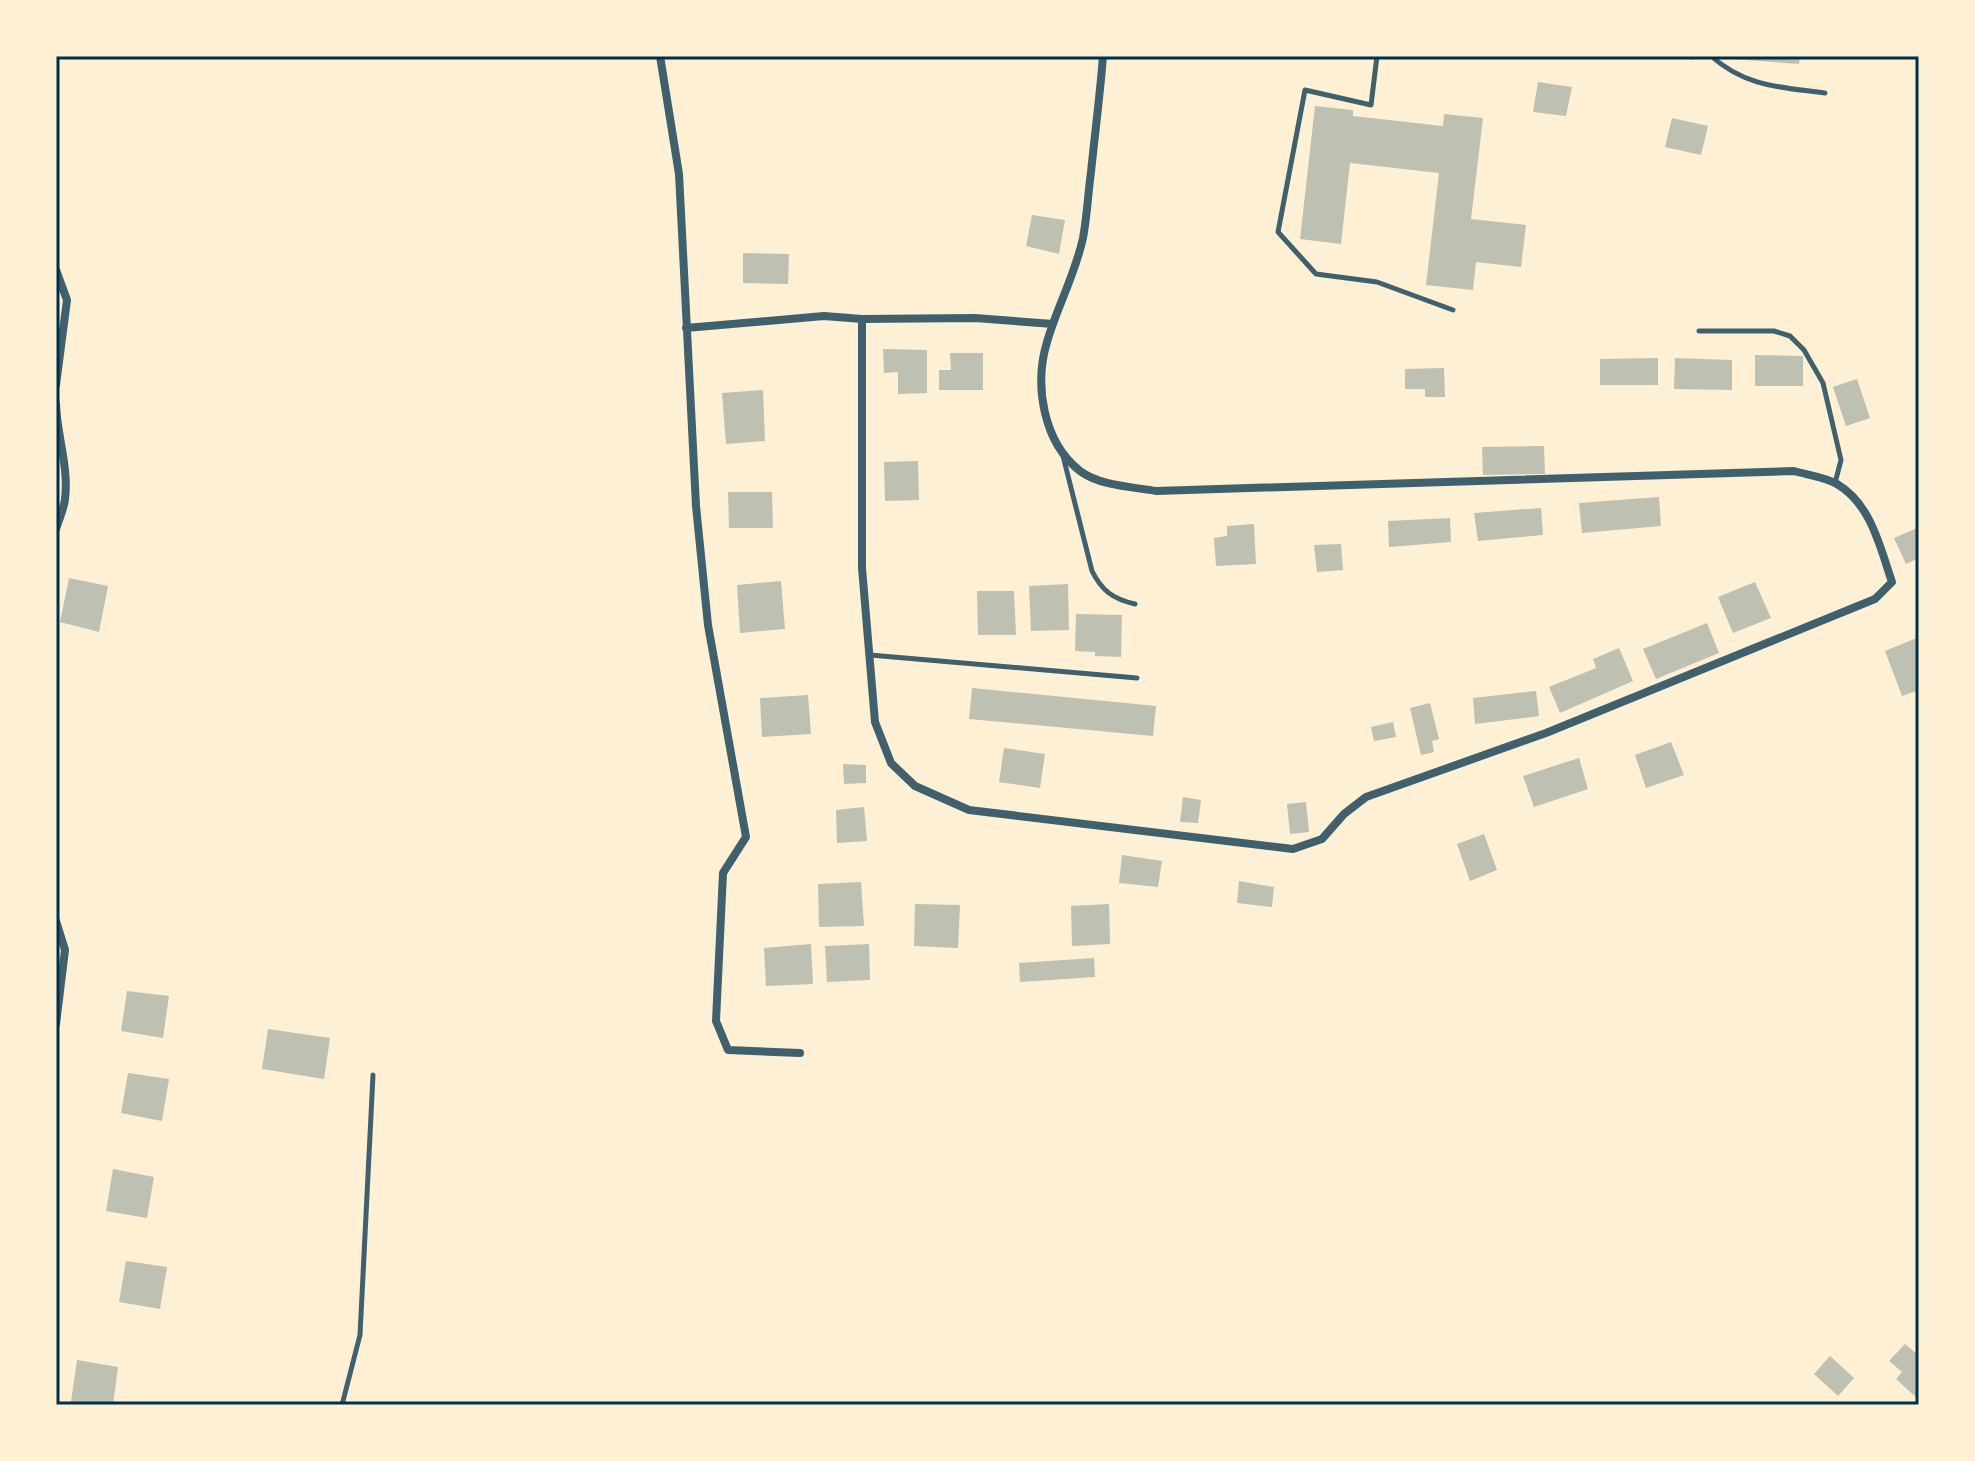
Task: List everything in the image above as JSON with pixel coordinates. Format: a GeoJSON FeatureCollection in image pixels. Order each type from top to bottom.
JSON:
{"type":"FeatureCollection","features":[{"type":"Feature","properties":{"kind":"street"},"geometry":{"type":"LineString","coordinates":[[660,56],[679,174],[696,506],[708,625],[746,837],[723,873],[716,1021],[728,1050],[800,1053]]}},
{"type":"Feature","properties":{"kind":"street"},"geometry":{"type":"LineString","coordinates":[[862,319],[862,568],[875,722],[891,763],[915,786],[969,810],[1293,849],[1322,839],[1344,814],[1366,797],[1546,733],[1875,599],[1892,582],[1872,523],[1852,495],[1835,483],[1794,471],[1156,491],[1104,482],[1081,472],[1061,451],[1049,425],[1040,371],[1084,233],[1103,56]]}},
{"type":"Feature","properties":{"kind":"street"},"geometry":{"type":"LineString","coordinates":[[56,270],[67,300],[56,385]]}},
{"type":"Feature","properties":{"kind":"street"},"geometry":{"type":"LineString","coordinates":[[686,328],[824,316],[862,319],[975,318],[1053,324]]}},
{"type":"Feature","properties":{"kind":"street"},"geometry":{"type":"LineString","coordinates":[[56,404],[56,425],[66,475],[65,501],[56,529]]}},
{"type":"Feature","properties":{"kind":"street"},"geometry":{"type":"LineString","coordinates":[[56,921],[65,950],[56,1024]]}},
{"type":"Feature","properties":{"kind":"lane"},"geometry":{"type":"LineString","coordinates":[[1377,56],[1371,105],[1305,90],[1278,232],[1316,274],[1377,282],[1453,310]]}},
{"type":"Feature","properties":{"kind":"lane"},"geometry":{"type":"LineString","coordinates":[[1711,56],[1738,77],[1767,85],[1825,93]]}},
{"type":"Feature","properties":{"kind":"lane"},"geometry":{"type":"LineString","coordinates":[[1699,331],[1774,331],[1790,336],[1804,350],[1823,383],[1841,460],[1835,483]]}},
{"type":"Feature","properties":{"kind":"lane"},"geometry":{"type":"LineString","coordinates":[[1061,451],[1092,571],[1100,587],[1116,599],[1135,604]]}},
{"type":"Feature","properties":{"kind":"lane"},"geometry":{"type":"LineString","coordinates":[[869,655],[1137,678]]}},
{"type":"Feature","properties":{"kind":"lane"},"geometry":{"type":"LineString","coordinates":[[342,1405],[360,1335],[373,1075]]}},
{"type":"Feature","properties":{"kind":"building"},"geometry":{"type":"Polygon","coordinates":[[[1734,56],[1800,56],[1799,64],[1733,59],[1734,56]]]}},
{"type":"Feature","properties":{"kind":"building"},"geometry":{"type":"Polygon","coordinates":[[[1538,82],[1572,87],[1566,116],[1533,112],[1538,82]]]}},
{"type":"Feature","properties":{"kind":"building"},"geometry":{"type":"Polygon","coordinates":[[[1315,106],[1353,110],[1353,116],[1443,126],[1444,114],[1483,118],[1471,219],[1526,225],[1521,267],[1476,262],[1473,290],[1426,285],[1439,173],[1350,163],[1341,244],[1300,239],[1315,106]]]}},
{"type":"Feature","properties":{"kind":"building"},"geometry":{"type":"Polygon","coordinates":[[[1672,118],[1708,126],[1701,155],[1665,147],[1672,118]]]}},
{"type":"Feature","properties":{"kind":"building"},"geometry":{"type":"Polygon","coordinates":[[[1032,215],[1065,220],[1059,254],[1026,246],[1032,215]]]}},
{"type":"Feature","properties":{"kind":"building"},"geometry":{"type":"Polygon","coordinates":[[[743,253],[789,254],[788,284],[743,283],[743,253]]]}},
{"type":"Feature","properties":{"kind":"building"},"geometry":{"type":"Polygon","coordinates":[[[883,349],[927,350],[927,393],[898,394],[898,372],[884,373],[883,349]]]}},
{"type":"Feature","properties":{"kind":"building"},"geometry":{"type":"Polygon","coordinates":[[[950,353],[983,353],[983,390],[939,390],[939,370],[951,370],[950,353]]]}},
{"type":"Feature","properties":{"kind":"building"},"geometry":{"type":"Polygon","coordinates":[[[1755,355],[1803,356],[1803,386],[1755,386],[1755,355]]]}},
{"type":"Feature","properties":{"kind":"building"},"geometry":{"type":"Polygon","coordinates":[[[1658,358],[1658,385],[1600,385],[1600,359],[1658,358]]]}},
{"type":"Feature","properties":{"kind":"building"},"geometry":{"type":"Polygon","coordinates":[[[1675,358],[1732,360],[1732,390],[1674,389],[1675,358]]]}},
{"type":"Feature","properties":{"kind":"building"},"geometry":{"type":"Polygon","coordinates":[[[1444,368],[1445,397],[1425,397],[1425,389],[1405,389],[1405,369],[1444,368]]]}},
{"type":"Feature","properties":{"kind":"building"},"geometry":{"type":"Polygon","coordinates":[[[1857,379],[1870,418],[1846,426],[1833,387],[1857,379]]]}},
{"type":"Feature","properties":{"kind":"building"},"geometry":{"type":"Polygon","coordinates":[[[763,390],[765,441],[726,444],[722,393],[763,390]]]}},
{"type":"Feature","properties":{"kind":"building"},"geometry":{"type":"Polygon","coordinates":[[[1544,446],[1545,474],[1483,475],[1482,447],[1544,446]]]}},
{"type":"Feature","properties":{"kind":"building"},"geometry":{"type":"Polygon","coordinates":[[[918,461],[919,500],[885,501],[884,462],[918,461]]]}},
{"type":"Feature","properties":{"kind":"building"},"geometry":{"type":"Polygon","coordinates":[[[728,492],[772,492],[773,528],[729,528],[728,492]]]}},
{"type":"Feature","properties":{"kind":"building"},"geometry":{"type":"Polygon","coordinates":[[[1659,497],[1661,526],[1582,533],[1579,503],[1659,497]]]}},
{"type":"Feature","properties":{"kind":"building"},"geometry":{"type":"Polygon","coordinates":[[[1541,508],[1543,535],[1478,541],[1474,513],[1541,508]]]}},
{"type":"Feature","properties":{"kind":"building"},"geometry":{"type":"Polygon","coordinates":[[[1450,518],[1451,542],[1389,547],[1388,521],[1450,518]]]}},
{"type":"Feature","properties":{"kind":"building"},"geometry":{"type":"Polygon","coordinates":[[[1254,524],[1256,564],[1216,566],[1214,538],[1227,536],[1227,526],[1254,524]]]}},
{"type":"Feature","properties":{"kind":"building"},"geometry":{"type":"Polygon","coordinates":[[[1917,528],[1919,558],[1906,564],[1894,538],[1917,528]]]}},
{"type":"Feature","properties":{"kind":"building"},"geometry":{"type":"Polygon","coordinates":[[[1341,544],[1343,570],[1317,572],[1314,545],[1341,544]]]}},
{"type":"Feature","properties":{"kind":"building"},"geometry":{"type":"Polygon","coordinates":[[[69,578],[108,586],[99,632],[60,622],[69,578]]]}},
{"type":"Feature","properties":{"kind":"building"},"geometry":{"type":"Polygon","coordinates":[[[781,581],[785,629],[740,633],[737,585],[781,581]]]}},
{"type":"Feature","properties":{"kind":"building"},"geometry":{"type":"Polygon","coordinates":[[[1755,582],[1771,618],[1733,633],[1718,597],[1755,582]]]}},
{"type":"Feature","properties":{"kind":"building"},"geometry":{"type":"Polygon","coordinates":[[[1068,584],[1069,630],[1031,631],[1029,586],[1068,584]]]}},
{"type":"Feature","properties":{"kind":"building"},"geometry":{"type":"Polygon","coordinates":[[[977,591],[1014,591],[1016,635],[978,635],[977,591]]]}},
{"type":"Feature","properties":{"kind":"building"},"geometry":{"type":"Polygon","coordinates":[[[1076,614],[1122,615],[1121,657],[1075,651],[1076,614]]]}},
{"type":"Feature","properties":{"kind":"building"},"geometry":{"type":"Polygon","coordinates":[[[1707,623],[1719,653],[1656,679],[1643,649],[1707,623]]]}},
{"type":"Feature","properties":{"kind":"building"},"geometry":{"type":"Polygon","coordinates":[[[1919,637],[1919,690],[1902,696],[1885,651],[1919,637]]]}},
{"type":"Feature","properties":{"kind":"building"},"geometry":{"type":"Polygon","coordinates":[[[1619,648],[1633,681],[1560,713],[1549,687],[1596,668],[1593,659],[1619,648]]]}},
{"type":"Feature","properties":{"kind":"building"},"geometry":{"type":"Polygon","coordinates":[[[972,688],[1156,706],[1153,736],[969,719],[972,688]]]}},
{"type":"Feature","properties":{"kind":"building"},"geometry":{"type":"Polygon","coordinates":[[[1536,691],[1539,716],[1475,724],[1473,698],[1536,691]]]}},
{"type":"Feature","properties":{"kind":"building"},"geometry":{"type":"Polygon","coordinates":[[[808,695],[811,734],[762,737],[760,698],[808,695]]]}},
{"type":"Feature","properties":{"kind":"building"},"geometry":{"type":"Polygon","coordinates":[[[1430,703],[1439,739],[1432,741],[1434,752],[1421,755],[1410,708],[1430,703]]]}},
{"type":"Feature","properties":{"kind":"building"},"geometry":{"type":"Polygon","coordinates":[[[1393,722],[1396,737],[1374,741],[1371,727],[1393,722]]]}},
{"type":"Feature","properties":{"kind":"building"},"geometry":{"type":"Polygon","coordinates":[[[1671,742],[1684,775],[1646,788],[1635,755],[1671,742]]]}},
{"type":"Feature","properties":{"kind":"building"},"geometry":{"type":"Polygon","coordinates":[[[1004,748],[1045,754],[1040,788],[999,782],[1004,748]]]}},
{"type":"Feature","properties":{"kind":"building"},"geometry":{"type":"Polygon","coordinates":[[[1579,758],[1588,789],[1534,807],[1523,776],[1579,758]]]}},
{"type":"Feature","properties":{"kind":"building"},"geometry":{"type":"Polygon","coordinates":[[[843,764],[866,765],[866,783],[844,784],[843,764]]]}},
{"type":"Feature","properties":{"kind":"building"},"geometry":{"type":"Polygon","coordinates":[[[1183,797],[1201,800],[1198,823],[1180,822],[1183,797]]]}},
{"type":"Feature","properties":{"kind":"building"},"geometry":{"type":"Polygon","coordinates":[[[1306,802],[1309,832],[1290,834],[1287,804],[1306,802]]]}},
{"type":"Feature","properties":{"kind":"building"},"geometry":{"type":"Polygon","coordinates":[[[864,807],[867,841],[837,843],[836,810],[864,807]]]}},
{"type":"Feature","properties":{"kind":"building"},"geometry":{"type":"Polygon","coordinates":[[[1484,834],[1497,870],[1470,881],[1457,844],[1484,834]]]}},
{"type":"Feature","properties":{"kind":"building"},"geometry":{"type":"Polygon","coordinates":[[[1122,855],[1162,861],[1158,887],[1119,883],[1122,855]]]}},
{"type":"Feature","properties":{"kind":"building"},"geometry":{"type":"Polygon","coordinates":[[[1239,881],[1274,887],[1272,907],[1237,903],[1239,881]]]}},
{"type":"Feature","properties":{"kind":"building"},"geometry":{"type":"Polygon","coordinates":[[[861,882],[864,926],[819,927],[818,884],[861,882]]]}},
{"type":"Feature","properties":{"kind":"building"},"geometry":{"type":"Polygon","coordinates":[[[915,904],[960,905],[958,948],[914,946],[915,904]]]}},
{"type":"Feature","properties":{"kind":"building"},"geometry":{"type":"Polygon","coordinates":[[[1109,904],[1110,944],[1072,946],[1071,906],[1109,904]]]}},
{"type":"Feature","properties":{"kind":"building"},"geometry":{"type":"Polygon","coordinates":[[[811,944],[813,984],[766,986],[764,948],[811,944]]]}},
{"type":"Feature","properties":{"kind":"building"},"geometry":{"type":"Polygon","coordinates":[[[869,944],[870,980],[827,982],[825,946],[869,944]]]}},
{"type":"Feature","properties":{"kind":"building"},"geometry":{"type":"Polygon","coordinates":[[[1094,958],[1095,977],[1020,982],[1019,963],[1094,958]]]}},
{"type":"Feature","properties":{"kind":"building"},"geometry":{"type":"Polygon","coordinates":[[[127,991],[169,996],[163,1038],[121,1031],[127,991]]]}},
{"type":"Feature","properties":{"kind":"building"},"geometry":{"type":"Polygon","coordinates":[[[268,1029],[330,1038],[324,1079],[262,1069],[268,1029]]]}},
{"type":"Feature","properties":{"kind":"building"},"geometry":{"type":"Polygon","coordinates":[[[128,1073],[169,1079],[162,1121],[121,1113],[128,1073]]]}},
{"type":"Feature","properties":{"kind":"building"},"geometry":{"type":"Polygon","coordinates":[[[113,1169],[154,1177],[147,1218],[106,1211],[113,1169]]]}},
{"type":"Feature","properties":{"kind":"building"},"geometry":{"type":"Polygon","coordinates":[[[126,1261],[167,1267],[160,1309],[119,1302],[126,1261]]]}},
{"type":"Feature","properties":{"kind":"building"},"geometry":{"type":"Polygon","coordinates":[[[1905,1344],[1919,1356],[1919,1400],[1896,1379],[1902,1372],[1889,1361],[1905,1344]]]}},
{"type":"Feature","properties":{"kind":"building"},"geometry":{"type":"Polygon","coordinates":[[[1830,1356],[1854,1378],[1838,1396],[1814,1374],[1830,1356]]]}},
{"type":"Feature","properties":{"kind":"building"},"geometry":{"type":"Polygon","coordinates":[[[77,1360],[118,1367],[113,1405],[71,1402],[77,1360]]]}}]}
